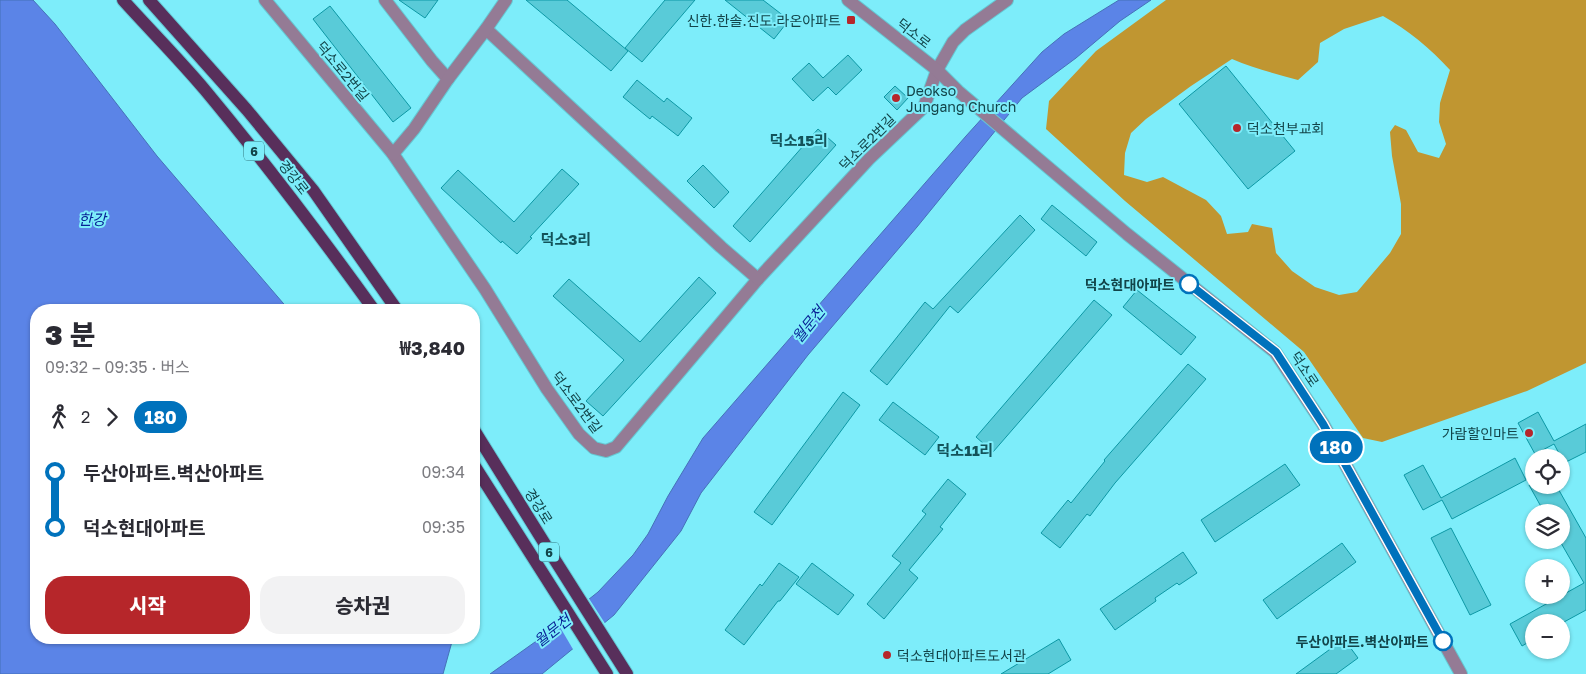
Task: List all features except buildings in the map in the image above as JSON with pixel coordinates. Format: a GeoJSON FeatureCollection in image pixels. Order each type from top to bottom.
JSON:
{"type":"FeatureCollection","features":[{"type":"Feature","properties":{"kind":"main road","name":"경강로"},"geometry":{"type":"LineString","coordinates":[[123,0],[204,89],[257,154],[327,244],[370,304]]}},
{"type":"Feature","properties":{"kind":"main road","name":"경강로"},"geometry":{"type":"LineString","coordinates":[[149,0],[247,110],[313,190],[393,304]]}},
{"type":"Feature","properties":{"kind":"main road","name":"경강로"},"geometry":{"type":"LineString","coordinates":[[480,440],[627,674]]}},
{"type":"Feature","properties":{"kind":"main road","name":"6"},"geometry":{"type":"LineString","coordinates":[[480,474],[607,674]]}},
{"type":"Feature","properties":{"kind":"street","name":"덕소로2번길"},"geometry":{"type":"LineString","coordinates":[[265,0],[393,154],[485,289],[547,389],[579,434],[594,448],[606,451],[616,447],[758,279],[869,159],[924,107],[937,70],[953,42],[965,30],[1007,0]]}},
{"type":"Feature","properties":{"kind":"street"},"geometry":{"type":"LineString","coordinates":[[385,0],[432,61],[448,78]]}},
{"type":"Feature","properties":{"kind":"street"},"geometry":{"type":"LineString","coordinates":[[393,154],[414,129],[448,78],[506,0]]}},
{"type":"Feature","properties":{"kind":"street","name":"덕소로"},"geometry":{"type":"LineString","coordinates":[[848,0],[937,70],[958,91],[1127,234],[1276,352],[1323,424],[1461,674]]}},
{"type":"Feature","properties":{"kind":"street"},"geometry":{"type":"LineString","coordinates":[[486,29],[758,279]]}},
{"type":"Feature","properties":{"kind":"shaded area"},"geometry":{"type":"Polygon","coordinates":[[[1166,0],[1586,0],[1586,363],[1527,391],[1382,442],[1363,438],[1304,352],[1125,201],[1046,129],[1049,101],[1096,51],[1166,0]],[[1383,16],[1344,29],[1320,43],[1318,62],[1298,80],[1232,59],[1191,86],[1146,119],[1131,133],[1125,153],[1124,175],[1147,182],[1163,177],[1206,200],[1221,216],[1227,234],[1248,232],[1252,224],[1272,228],[1276,253],[1292,271],[1315,287],[1339,295],[1357,292],[1390,253],[1401,234],[1401,204],[1392,156],[1390,132],[1395,125],[1406,130],[1418,152],[1439,158],[1446,144],[1439,122],[1440,103],[1450,70],[1418,40],[1383,16]]]}},
{"type":"Feature","properties":{"kind":"water","name":"한강"},"geometry":{"type":"Polygon","coordinates":[[[0,0],[33,0],[55,24],[157,156],[284,304],[30,304],[30,644],[451,644],[443,674],[0,674],[0,0]]]}},
{"type":"Feature","properties":{"kind":"water","name":"월문천"},"geometry":{"type":"Polygon","coordinates":[[[1119,0],[1151,0],[1120,21],[1076,58],[1022,98],[917,227],[808,355],[701,493],[681,531],[614,615],[542,674],[490,674],[535,642],[598,592],[633,555],[648,534],[668,496],[703,438],[966,136],[1042,52],[1064,34],[1119,0]]]}},
{"type":"Feature","properties":{"kind":"pier"},"geometry":{"type":"Polygon","coordinates":[[[588,597],[606,625],[574,651],[557,622],[588,597]]]}},
{"type":"Feature","properties":{"kind":"bus line","name":"180"},"geometry":{"type":"LineString","coordinates":[[1189,284],[1276,352],[1323,424],[1443,641]]}},
{"type":"Feature","properties":{"kind":"place","name":"신한.한솔.진도.라온아파트"},"geometry":{"type":"Point","coordinates":[851,20]}},
{"type":"Feature","properties":{"kind":"place","name":"Deokso Jungang Church"},"geometry":{"type":"Point","coordinates":[896,98]}},
{"type":"Feature","properties":{"kind":"place","name":"덕소천부교회"},"geometry":{"type":"Point","coordinates":[1237,128]}},
{"type":"Feature","properties":{"kind":"place","name":"덕소현대아파트"},"geometry":{"type":"Point","coordinates":[1189,284]}},
{"type":"Feature","properties":{"kind":"place","name":"가람할인마트"},"geometry":{"type":"Point","coordinates":[1529,433]}},
{"type":"Feature","properties":{"kind":"place","name":"두산아파트.벽산아파트"},"geometry":{"type":"Point","coordinates":[1443,641]}},
{"type":"Feature","properties":{"kind":"place","name":"덕소현대아파트도서관"},"geometry":{"type":"Point","coordinates":[887,655]}},
{"type":"Feature","properties":{"kind":"district","name":"덕소15리"},"geometry":{"type":"Point","coordinates":[799,140]}},
{"type":"Feature","properties":{"kind":"district","name":"덕소3리"},"geometry":{"type":"Point","coordinates":[566,239]}},
{"type":"Feature","properties":{"kind":"district","name":"덕소11리"},"geometry":{"type":"Point","coordinates":[965,450]}}]}
